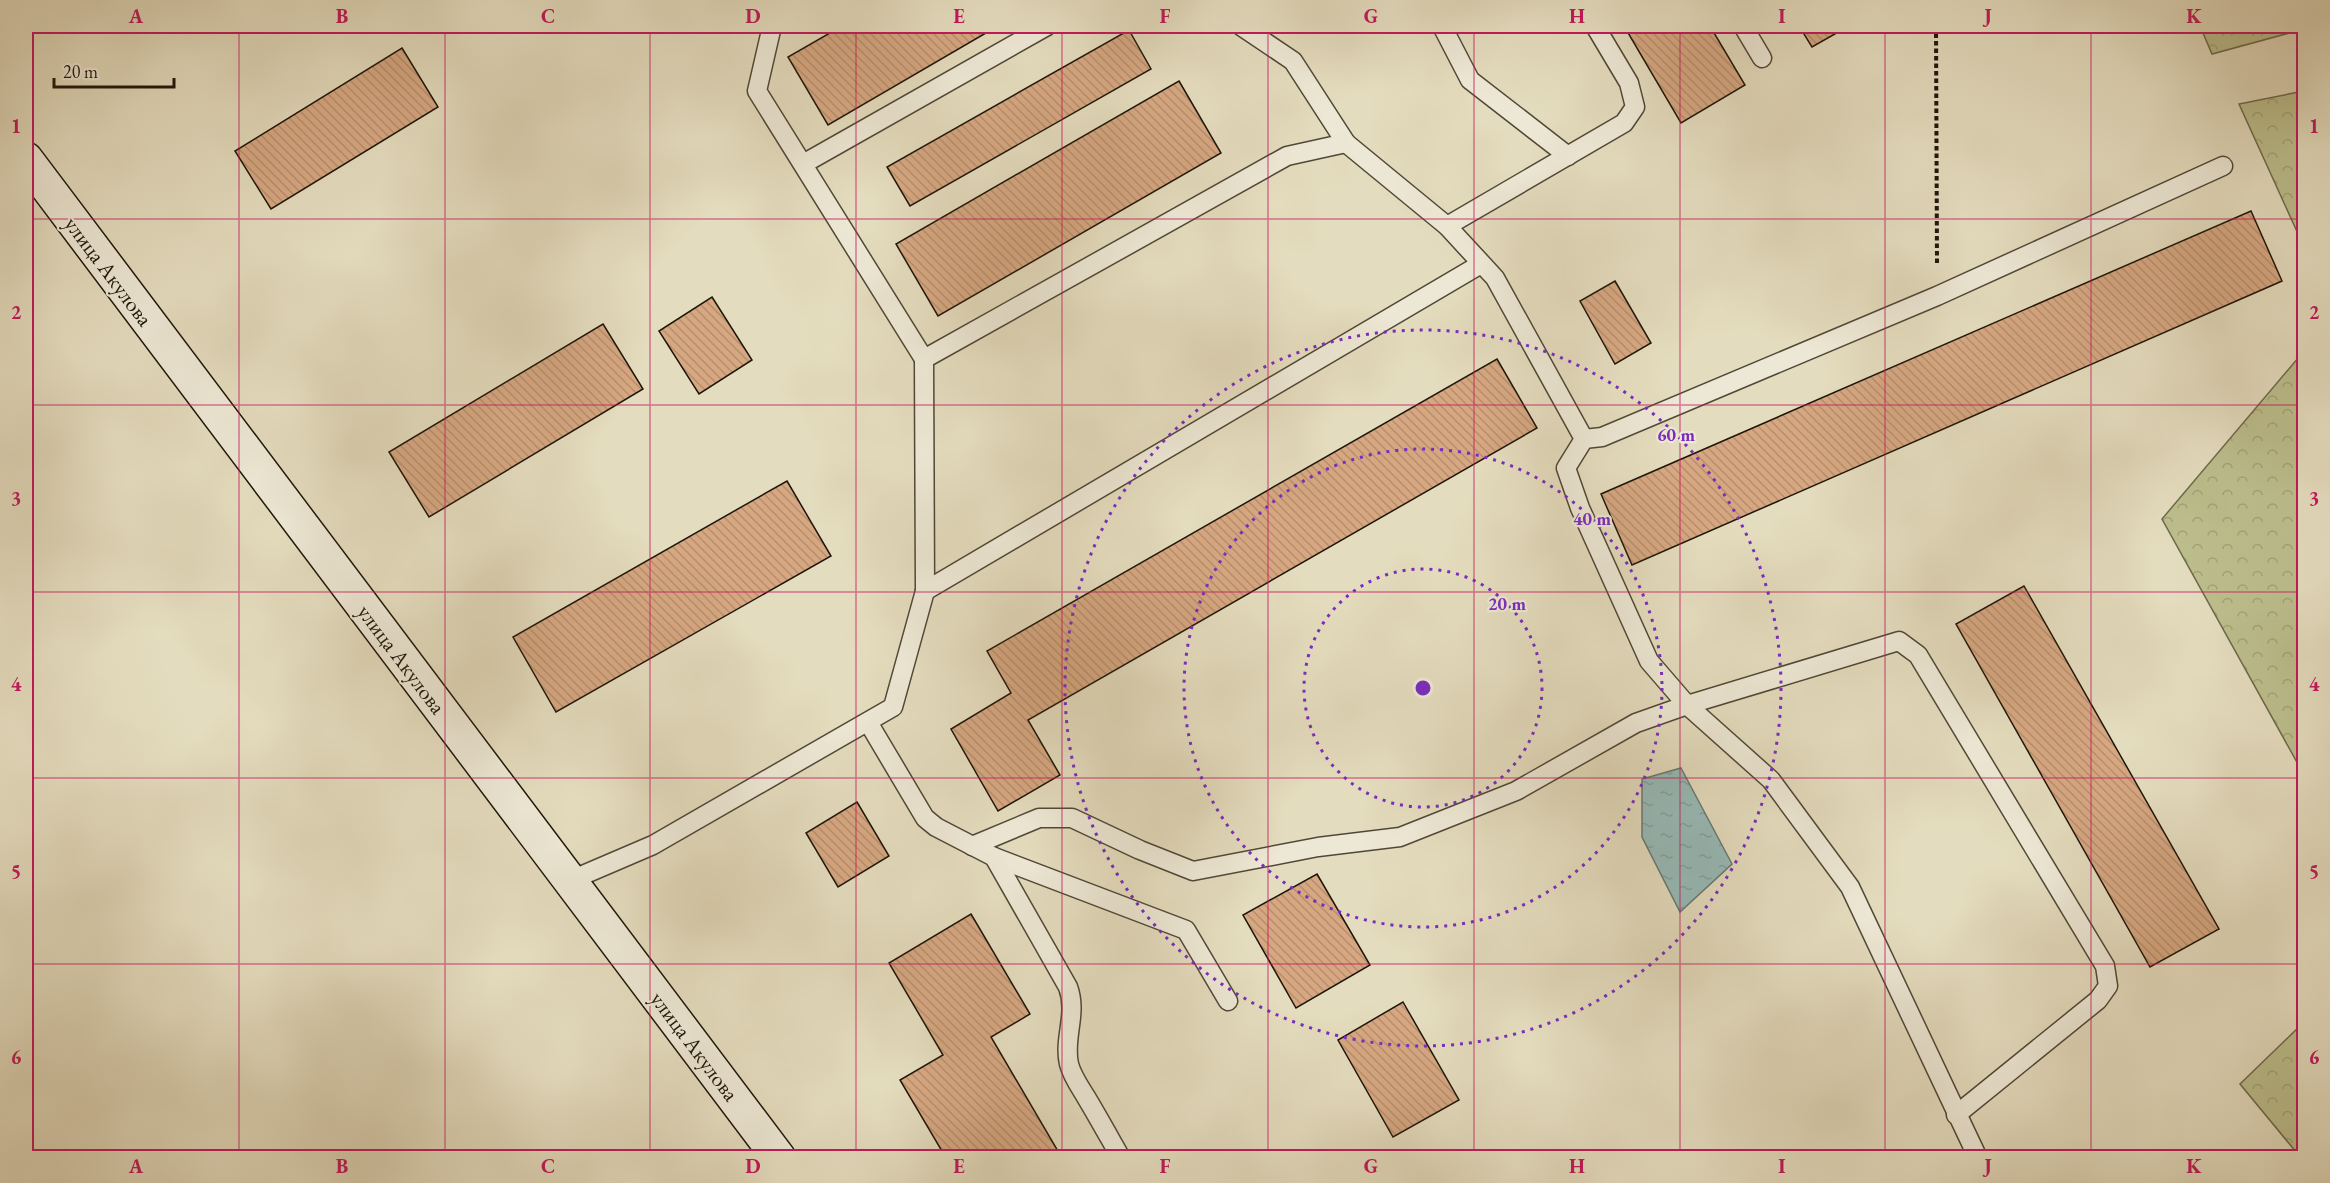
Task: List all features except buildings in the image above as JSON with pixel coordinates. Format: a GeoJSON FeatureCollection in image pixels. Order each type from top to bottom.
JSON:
{"type":"FeatureCollection","features":[{"type":"Feature","properties":{"kind":"main road","name":"улица Акулова"},"geometry":{"type":"LineString","coordinates":[[26,159],[779,1158]]}},
{"type":"Feature","properties":{"kind":"lane"},"geometry":{"type":"LineString","coordinates":[[570,880],[653,845],[893,707],[925,591],[924,359],[757,91],[772,26]]}},
{"type":"Feature","properties":{"kind":"lane"},"geometry":{"type":"LineString","coordinates":[[803,164],[1047,26]]}},
{"type":"Feature","properties":{"kind":"lane"},"geometry":{"type":"LineString","coordinates":[[1241,26],[1293,62],[1346,143],[1447,226],[1495,278],[1584,439]]}},
{"type":"Feature","properties":{"kind":"lane"},"geometry":{"type":"LineString","coordinates":[[1442,26],[1470,80],[1568,156]]}},
{"type":"Feature","properties":{"kind":"lane"},"geometry":{"type":"LineString","coordinates":[[1447,226],[1624,123],[1635,107],[1629,83],[1595,26]]}},
{"type":"Feature","properties":{"kind":"lane"},"geometry":{"type":"LineString","coordinates":[[1743,26],[1762,58]]}},
{"type":"Feature","properties":{"kind":"lane"},"geometry":{"type":"LineString","coordinates":[[924,359],[1287,156],[1346,143]]}},
{"type":"Feature","properties":{"kind":"lane"},"geometry":{"type":"LineString","coordinates":[[1584,439],[1602,437],[1937,296],[2223,166]]}},
{"type":"Feature","properties":{"kind":"lane"},"geometry":{"type":"LineString","coordinates":[[925,591],[1481,264]]}},
{"type":"Feature","properties":{"kind":"lane"},"geometry":{"type":"LineString","coordinates":[[1584,439],[1566,468],[1580,508],[1649,662],[1687,705],[1771,780],[1850,888],[1978,1158]]}},
{"type":"Feature","properties":{"kind":"lane"},"geometry":{"type":"LineString","coordinates":[[972,846],[1039,818],[1072,818],[1140,850],[1193,871],[1318,847],[1400,837],[1515,791],[1636,723],[1687,705],[1899,640],[1918,655],[2105,966],[2108,986],[2098,1000],[1956,1115]]}},
{"type":"Feature","properties":{"kind":"lane"},"geometry":{"type":"LineString","coordinates":[[868,722],[925,818],[936,827],[994,857],[1186,930],[1228,1001]]}},
{"type":"Feature","properties":{"kind":"lane"},"geometry":{"type":"LineString","coordinates":[[994,857],[1068,987],[1073,1009],[1068,1049],[1069,1064],[1121,1158]]}},
{"type":"Feature","properties":{"kind":"path"},"geometry":{"type":"LineString","coordinates":[[1936,26],[1937,296]]}},
{"type":"Feature","properties":{"kind":"green space"},"geometry":{"type":"Polygon","coordinates":[[[2200,26],[2304,26],[2304,29],[2212,54],[2200,26]]]}},
{"type":"Feature","properties":{"kind":"green space"},"geometry":{"type":"Polygon","coordinates":[[[2304,91],[2304,247],[2239,104],[2304,91]]]}},
{"type":"Feature","properties":{"kind":"green space"},"geometry":{"type":"Polygon","coordinates":[[[2304,351],[2304,775],[2162,519],[2304,351]]]}},
{"type":"Feature","properties":{"kind":"green space"},"geometry":{"type":"Polygon","coordinates":[[[2304,1022],[2304,1157],[2301,1158],[2240,1084],[2304,1022]]]}},
{"type":"Feature","properties":{"kind":"water"},"geometry":{"type":"Polygon","coordinates":[[[1681,768],[1732,864],[1680,912],[1642,837],[1642,779],[1681,768]]]}}]}
